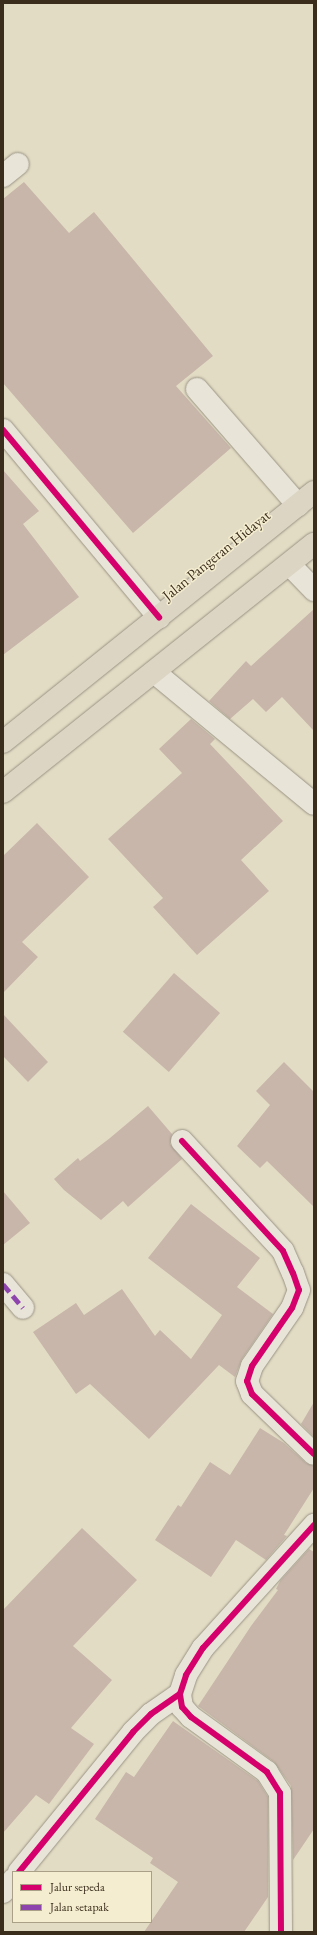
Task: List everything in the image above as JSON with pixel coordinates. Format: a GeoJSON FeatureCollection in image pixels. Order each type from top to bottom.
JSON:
{"type":"FeatureCollection","features":[{"type":"Feature","properties":{"kind":"highway","name":"Jalan Pangeran Hidayat"},"geometry":{"type":"LineString","coordinates":[[3,742],[306,499]]}},
{"type":"Feature","properties":{"kind":"highway"},"geometry":{"type":"LineString","coordinates":[[3,792],[290,565],[314,544]]}},
{"type":"Feature","properties":{"kind":"street"},"geometry":{"type":"LineString","coordinates":[[197,389],[306,499]]}},
{"type":"Feature","properties":{"kind":"street"},"geometry":{"type":"LineString","coordinates":[[3,430],[159,617]]}},
{"type":"Feature","properties":{"kind":"street"},"geometry":{"type":"LineString","coordinates":[[290,565],[314,590]]}},
{"type":"Feature","properties":{"kind":"street"},"geometry":{"type":"LineString","coordinates":[[154,672],[314,804]]}},
{"type":"Feature","properties":{"kind":"street"},"geometry":{"type":"LineString","coordinates":[[182,1141],[283,1252],[293,1273],[299,1290],[292,1308],[252,1366],[246,1381],[252,1394],[314,1454]]}},
{"type":"Feature","properties":{"kind":"street"},"geometry":{"type":"LineString","coordinates":[[3,1284],[23,1308]]}},
{"type":"Feature","properties":{"kind":"street"},"geometry":{"type":"LineString","coordinates":[[281,1932],[280,1793],[267,1772],[191,1717],[182,1707],[180,1694],[186,1675],[203,1648],[310,1536]]}},
{"type":"Feature","properties":{"kind":"street"},"geometry":{"type":"LineString","coordinates":[[21,1871],[133,1732],[151,1714],[180,1694]]}},
{"type":"Feature","properties":{"kind":"street"},"geometry":{"type":"LineString","coordinates":[[3,1892],[12,1881]]}},
{"type":"Feature","properties":{"kind":"building"},"geometry":{"type":"Polygon","coordinates":[[[24,182],[69,233],[94,212],[213,356],[176,386],[231,448],[133,533],[3,383],[3,199],[24,182]]]}},
{"type":"Feature","properties":{"kind":"building"},"geometry":{"type":"Polygon","coordinates":[[[3,470],[39,511],[23,524],[79,597],[3,655],[3,470]]]}},
{"type":"Feature","properties":{"kind":"building"},"geometry":{"type":"Polygon","coordinates":[[[314,609],[314,731],[282,697],[266,712],[253,699],[230,719],[209,701],[246,661],[251,666],[314,609]]]}},
{"type":"Feature","properties":{"kind":"building"},"geometry":{"type":"Polygon","coordinates":[[[191,719],[215,739],[210,744],[283,821],[241,860],[269,891],[197,955],[153,907],[163,898],[108,839],[182,773],[159,749],[191,719]]]}},
{"type":"Feature","properties":{"kind":"building"},"geometry":{"type":"Polygon","coordinates":[[[37,823],[89,877],[22,942],[38,957],[3,993],[3,856],[37,823]]]}},
{"type":"Feature","properties":{"kind":"building"},"geometry":{"type":"Polygon","coordinates":[[[174,973],[220,1013],[169,1072],[123,1032],[174,973]]]}},
{"type":"Feature","properties":{"kind":"building"},"geometry":{"type":"Polygon","coordinates":[[[3,1014],[48,1062],[28,1082],[3,1056],[3,1014]]]}},
{"type":"Feature","properties":{"kind":"building"},"geometry":{"type":"Polygon","coordinates":[[[284,1062],[314,1092],[314,1207],[267,1161],[260,1168],[237,1146],[270,1105],[256,1091],[284,1062]]]}},
{"type":"Feature","properties":{"kind":"building"},"geometry":{"type":"Polygon","coordinates":[[[148,1106],[172,1134],[170,1144],[182,1159],[128,1207],[123,1201],[101,1220],[64,1190],[54,1179],[78,1158],[80,1161],[110,1138],[148,1106]]]}},
{"type":"Feature","properties":{"kind":"building"},"geometry":{"type":"Polygon","coordinates":[[[3,1191],[30,1223],[3,1245],[3,1191]]]}},
{"type":"Feature","properties":{"kind":"building"},"geometry":{"type":"Polygon","coordinates":[[[191,1204],[260,1258],[237,1287],[273,1314],[242,1359],[235,1377],[219,1365],[149,1439],[90,1384],[76,1394],[33,1332],[76,1303],[84,1315],[122,1289],[155,1336],[160,1330],[191,1359],[222,1315],[148,1258],[191,1204]]]}},
{"type":"Feature","properties":{"kind":"building"},"geometry":{"type":"Polygon","coordinates":[[[314,1402],[314,1437],[301,1424],[314,1402]]]}},
{"type":"Feature","properties":{"kind":"building"},"geometry":{"type":"Polygon","coordinates":[[[260,1428],[284,1443],[306,1463],[314,1466],[314,1488],[284,1535],[287,1536],[266,1560],[236,1540],[211,1577],[155,1540],[178,1505],[181,1507],[210,1462],[230,1475],[260,1428]]]}},
{"type":"Feature","properties":{"kind":"building"},"geometry":{"type":"Polygon","coordinates":[[[82,1528],[137,1580],[73,1646],[112,1680],[71,1728],[94,1744],[49,1804],[36,1795],[3,1833],[3,1610],[82,1528]]]}},
{"type":"Feature","properties":{"kind":"building"},"geometry":{"type":"Polygon","coordinates":[[[309,1549],[314,1552],[314,1829],[293,1860],[291,1786],[274,1762],[198,1706],[251,1626],[278,1590],[276,1589],[280,1581],[309,1549]]]}},
{"type":"Feature","properties":{"kind":"building"},"geometry":{"type":"Polygon","coordinates":[[[173,1721],[258,1781],[268,1797],[268,1897],[244,1932],[144,1932],[150,1923],[152,1923],[152,1920],[178,1882],[150,1863],[153,1858],[95,1819],[126,1772],[134,1777],[173,1721]]]}},
{"type":"Feature","properties":{"kind":"marked path"},"geometry":{"type":"LineString","coordinates":[[3,1284],[23,1308]]}},
{"type":"Feature","properties":{"kind":"cycle path"},"geometry":{"type":"LineString","coordinates":[[3,430],[159,617]]}},
{"type":"Feature","properties":{"kind":"cycle path"},"geometry":{"type":"LineString","coordinates":[[182,1141],[283,1251],[293,1273],[299,1290],[292,1308],[252,1366],[247,1381],[252,1394],[314,1454]]}},
{"type":"Feature","properties":{"kind":"cycle path"},"geometry":{"type":"LineString","coordinates":[[281,1932],[280,1793],[267,1772],[191,1717],[182,1707],[180,1694],[186,1675],[203,1648],[314,1525]]}},
{"type":"Feature","properties":{"kind":"cycle path"},"geometry":{"type":"LineString","coordinates":[[20,1871],[133,1732],[151,1714],[180,1694]]}}]}
